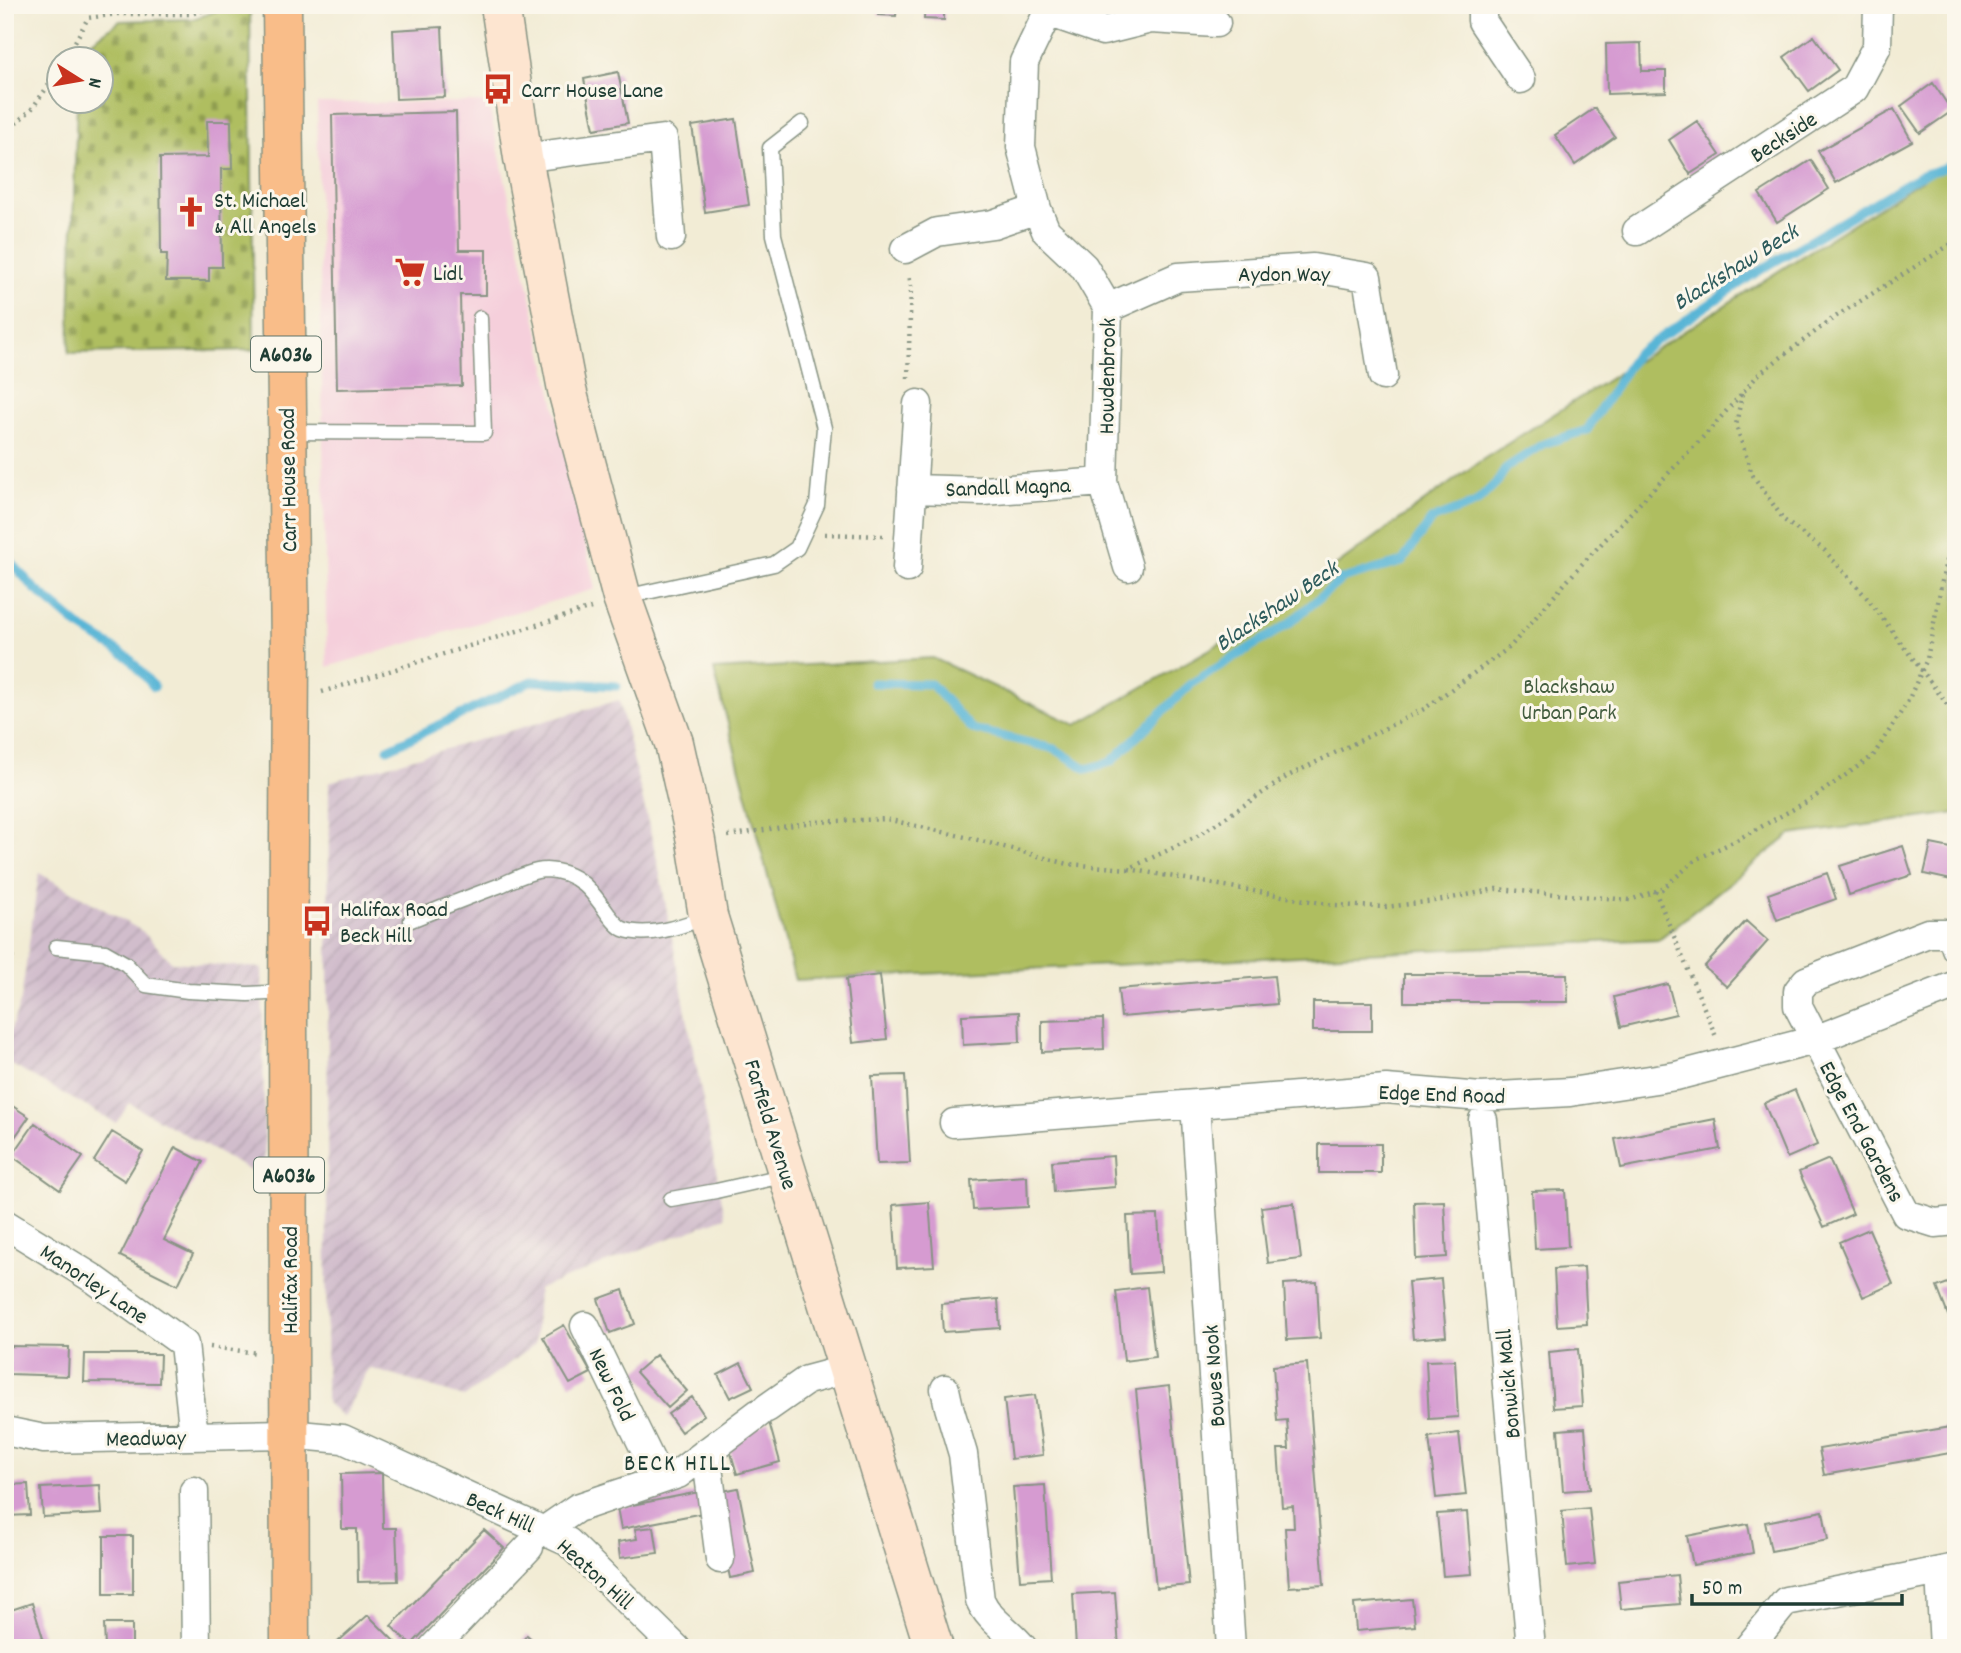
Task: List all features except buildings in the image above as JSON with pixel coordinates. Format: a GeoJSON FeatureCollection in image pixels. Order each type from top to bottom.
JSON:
{"type":"FeatureCollection","features":[{"type":"Feature","properties":{"kind":"highway","name":"Carr House Road"},"geometry":{"type":"LineString","coordinates":[[282,5],[290,702]]}},
{"type":"Feature","properties":{"kind":"highway","name":"Halifax Road"},"geometry":{"type":"LineString","coordinates":[[290,702],[290,1648]]}},
{"type":"Feature","properties":{"kind":"street"},"geometry":{"type":"LineString","coordinates":[[500,5],[523,158],[567,390],[622,598]]}},
{"type":"Feature","properties":{"kind":"street"},"geometry":{"type":"LineString","coordinates":[[1482,5],[1482,20],[1521,79]]}},
{"type":"Feature","properties":{"kind":"street","name":"Beckside"},"geometry":{"type":"LineString","coordinates":[[1637,231],[1854,89],[1877,46],[1878,5]]}},
{"type":"Feature","properties":{"kind":"street"},"geometry":{"type":"LineString","coordinates":[[1051,9],[1103,31],[1151,19],[1216,23]]}},
{"type":"Feature","properties":{"kind":"street","name":"Howdenbrook"},"geometry":{"type":"LineString","coordinates":[[1051,9],[1024,62],[1021,147],[1037,209],[1046,231],[1084,267],[1108,308],[1103,482],[1128,567]]}},
{"type":"Feature","properties":{"kind":"street"},"geometry":{"type":"LineString","coordinates":[[523,158],[663,139],[671,237]]}},
{"type":"Feature","properties":{"kind":"street"},"geometry":{"type":"LineString","coordinates":[[905,249],[937,232],[993,224],[1037,209]]}},
{"type":"Feature","properties":{"kind":"street","name":"Aydon Way"},"geometry":{"type":"LineString","coordinates":[[1108,308],[1178,277],[1313,268],[1367,277],[1383,376]]}},
{"type":"Feature","properties":{"kind":"street","name":"Sandall Magna"},"geometry":{"type":"LineString","coordinates":[[907,568],[918,404]]}},
{"type":"Feature","properties":{"kind":"street","name":"Sandall Magna"},"geometry":{"type":"LineString","coordinates":[[912,489],[983,491],[1103,482]]}},
{"type":"Feature","properties":{"kind":"street","name":"Farfield Avenue"},"geometry":{"type":"LineString","coordinates":[[622,598],[674,743],[696,841],[708,916],[934,1648]]}},
{"type":"Feature","properties":{"kind":"street"},"geometry":{"type":"LineString","coordinates":[[1815,1040],[1798,1006],[1798,991],[1806,981],[1928,933],[1945,933],[1953,939],[1956,948]]}},
{"type":"Feature","properties":{"kind":"street","name":"Edge End Road"},"geometry":{"type":"LineString","coordinates":[[954,1123],[1386,1089],[1481,1097],[1570,1092],[1676,1076],[1815,1040],[1956,985]]}},
{"type":"Feature","properties":{"kind":"street","name":"Edge End Gardens"},"geometry":{"type":"LineString","coordinates":[[1815,1040],[1906,1214],[1935,1223],[1956,1221]]}},
{"type":"Feature","properties":{"kind":"street","name":"Bowes Nook"},"geometry":{"type":"LineString","coordinates":[[1195,1104],[1231,1648]]}},
{"type":"Feature","properties":{"kind":"street","name":"Bonwick Mall"},"geometry":{"type":"LineString","coordinates":[[1483,1120],[1531,1648]]}},
{"type":"Feature","properties":{"kind":"street","name":"Manorley Lane"},"geometry":{"type":"LineString","coordinates":[[5,1224],[94,1279],[184,1344]]}},
{"type":"Feature","properties":{"kind":"street","name":"New Fold"},"geometry":{"type":"LineString","coordinates":[[585,1326],[660,1480]]}},
{"type":"Feature","properties":{"kind":"street"},"geometry":{"type":"LineString","coordinates":[[184,1344],[194,1436]]}},
{"type":"Feature","properties":{"kind":"street","name":"Beck Hill"},"geometry":{"type":"LineString","coordinates":[[288,1434],[343,1439],[537,1539],[577,1508],[678,1475],[807,1380],[848,1369]]}},
{"type":"Feature","properties":{"kind":"street"},"geometry":{"type":"LineString","coordinates":[[945,1389],[963,1454],[981,1600],[990,1619],[1007,1629],[1023,1648]]}},
{"type":"Feature","properties":{"kind":"street","name":"Meadway"},"geometry":{"type":"LineString","coordinates":[[5,1431],[44,1438],[288,1434]]}},
{"type":"Feature","properties":{"kind":"street"},"geometry":{"type":"LineString","coordinates":[[706,1452],[720,1559]]}},
{"type":"Feature","properties":{"kind":"street"},"geometry":{"type":"LineString","coordinates":[[194,1491],[196,1648]]}},
{"type":"Feature","properties":{"kind":"street"},"geometry":{"type":"LineString","coordinates":[[433,1648],[537,1539]]}},
{"type":"Feature","properties":{"kind":"street","name":"Heaton Hill"},"geometry":{"type":"LineString","coordinates":[[537,1539],[568,1542],[676,1648]]}},
{"type":"Feature","properties":{"kind":"street"},"geometry":{"type":"LineString","coordinates":[[1748,1648],[1786,1601],[1948,1570],[1944,1648]]}},
{"type":"Feature","properties":{"kind":"lane"},"geometry":{"type":"LineString","coordinates":[[622,598],[774,564],[797,548],[817,505],[824,428],[774,235],[770,148],[802,123]]}},
{"type":"Feature","properties":{"kind":"lane"},"geometry":{"type":"LineString","coordinates":[[287,432],[484,433],[480,318]]}},
{"type":"Feature","properties":{"kind":"lane"},"geometry":{"type":"LineString","coordinates":[[411,919],[545,870],[579,878],[612,920],[623,929],[648,932],[670,929],[708,916]]}},
{"type":"Feature","properties":{"kind":"lane"},"geometry":{"type":"LineString","coordinates":[[56,947],[105,952],[126,964],[146,985],[188,991],[248,994],[288,992]]}},
{"type":"Feature","properties":{"kind":"lane"},"geometry":{"type":"LineString","coordinates":[[671,1199],[788,1175]]}},
{"type":"Feature","properties":{"kind":"path"},"geometry":{"type":"LineString","coordinates":[[73,46],[88,18],[117,14],[191,14],[219,5]]}},
{"type":"Feature","properties":{"kind":"path"},"geometry":{"type":"LineString","coordinates":[[5,132],[32,110],[46,90]]}},
{"type":"Feature","properties":{"kind":"path"},"geometry":{"type":"LineString","coordinates":[[1128,869],[1196,836],[1288,776],[1424,709],[1510,647],[1581,565],[1760,373],[1835,317],[1956,241]]}},
{"type":"Feature","properties":{"kind":"path"},"geometry":{"type":"LineString","coordinates":[[905,249],[911,286],[908,387],[918,404]]}},
{"type":"Feature","properties":{"kind":"path"},"geometry":{"type":"LineString","coordinates":[[1742,394],[1736,425],[1752,474],[1784,520],[1824,550],[1868,599],[1956,716]]}},
{"type":"Feature","properties":{"kind":"path"},"geometry":{"type":"LineString","coordinates":[[696,841],[812,822],[886,819],[1068,864],[1128,869],[1333,905],[1386,907],[1442,900],[1496,889],[1630,900],[1662,889],[1698,859],[1810,800],[1873,756],[1907,703],[1923,670],[1948,551],[1956,528]]}},
{"type":"Feature","properties":{"kind":"path"},"geometry":{"type":"LineString","coordinates":[[803,534],[910,536]]}},
{"type":"Feature","properties":{"kind":"path"},"geometry":{"type":"LineString","coordinates":[[290,702],[622,598]]}},
{"type":"Feature","properties":{"kind":"path"},"geometry":{"type":"LineString","coordinates":[[1656,891],[1727,1063]]}},
{"type":"Feature","properties":{"kind":"path"},"geometry":{"type":"LineString","coordinates":[[184,1344],[289,1357]]}},
{"type":"Feature","properties":{"kind":"shaded area"},"geometry":{"type":"Polygon","coordinates":[[[488,102],[595,589],[327,667],[317,103],[488,102]]]}},
{"type":"Feature","properties":{"kind":"shaded area"},"geometry":{"type":"Polygon","coordinates":[[[619,700],[658,864],[725,1217],[538,1289],[535,1344],[464,1397],[369,1368],[343,1417],[326,1402],[329,782],[619,700]]]}},
{"type":"Feature","properties":{"kind":"shaded area"},"geometry":{"type":"Polygon","coordinates":[[[39,873],[142,931],[172,962],[262,968],[265,1179],[129,1103],[116,1123],[5,1061],[5,1046],[21,1000],[39,873]]]}},
{"type":"Feature","properties":{"kind":"green space"},"geometry":{"type":"Polygon","coordinates":[[[234,5],[250,5],[254,350],[69,353],[77,116],[116,116],[116,46],[85,46],[120,21],[193,19],[234,5]]]}},
{"type":"Feature","properties":{"kind":"green space","name":"Blackshaw Urban Park"},"geometry":{"type":"Polygon","coordinates":[[[1956,158],[1956,813],[1790,835],[1659,939],[795,980],[714,670],[933,658],[1076,725],[1263,619],[1479,462],[1956,158]]]}},
{"type":"Feature","properties":{"kind":"waterway","name":"Blackshaw Beck"},"geometry":{"type":"LineString","coordinates":[[873,683],[931,684],[972,729],[1055,749],[1087,769],[1111,762],[1192,683],[1287,625],[1342,579],[1402,562],[1431,520],[1476,503],[1498,481],[1506,468],[1543,444],[1587,430],[1636,354],[1754,274],[1919,176],[1956,164]]}},
{"type":"Feature","properties":{"kind":"waterway","name":"Blackshaw Beck"},"geometry":{"type":"LineString","coordinates":[[5,555],[34,588],[80,627],[128,657],[154,687]]}},
{"type":"Feature","properties":{"kind":"waterway","name":"Blackshaw Beck"},"geometry":{"type":"LineString","coordinates":[[388,749],[532,681],[617,686]]}},
{"type":"Feature","properties":{"kind":"place","name":"Carr House Lane"},"geometry":{"type":"Point","coordinates":[498,89]}},
{"type":"Feature","properties":{"kind":"place","name":"St. Michael & All Angels"},"geometry":{"type":"Point","coordinates":[191,212]}},
{"type":"Feature","properties":{"kind":"place","name":"Lidl"},"geometry":{"type":"Point","coordinates":[410,272]}},
{"type":"Feature","properties":{"kind":"place","name":"Halifax Road Beck Hill"},"geometry":{"type":"Point","coordinates":[317,921]}},
{"type":"Feature","properties":{"kind":"district","name":"BECK HILL"},"geometry":{"type":"Point","coordinates":[678,1462]}}]}
